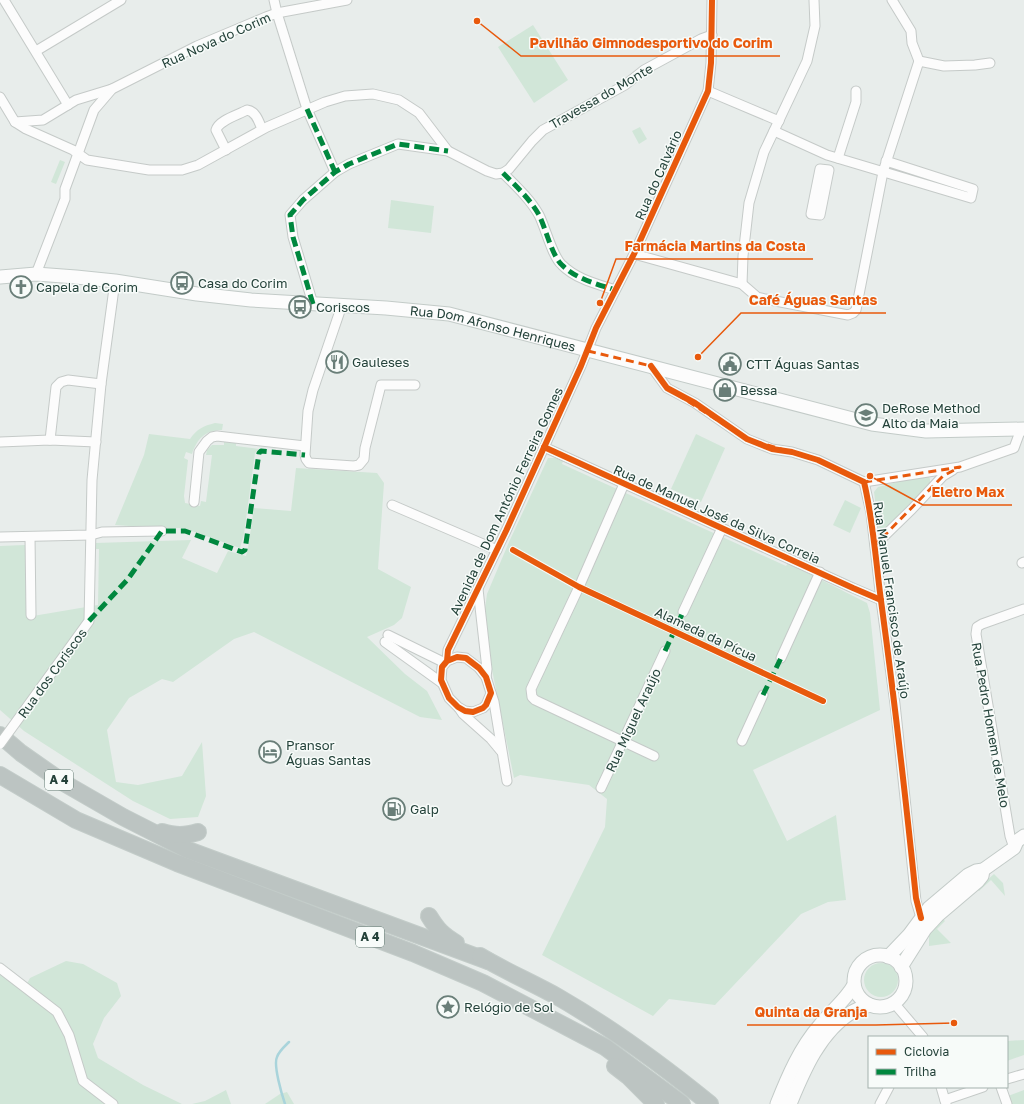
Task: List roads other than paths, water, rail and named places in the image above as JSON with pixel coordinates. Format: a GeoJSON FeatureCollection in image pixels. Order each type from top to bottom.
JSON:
{"type":"FeatureCollection","features":[{"type":"Feature","properties":{"kind":"highway","name":"A 4"},"geometry":{"type":"LineString","coordinates":[[0,735],[21,753],[64,783],[123,817],[188,850],[488,961],[558,997],[584,1013],[677,1077],[710,1104]]}},
{"type":"Feature","properties":{"kind":"highway","name":"A 4"},"geometry":{"type":"LineString","coordinates":[[0,775],[76,820],[177,863],[413,953],[483,983],[605,1047],[682,1104]]}},
{"type":"Feature","properties":{"kind":"highway"},"geometry":{"type":"LineString","coordinates":[[123,817],[134,819],[161,832],[175,836],[198,832]]}},
{"type":"Feature","properties":{"kind":"highway"},"geometry":{"type":"LineString","coordinates":[[428,916],[437,930],[446,937],[488,961]]}},
{"type":"Feature","properties":{"kind":"highway"},"geometry":{"type":"LineString","coordinates":[[558,1022],[628,1076],[656,1104]]}},
{"type":"Feature","properties":{"kind":"main road","name":"Rua Dom Afonso Henriques"},"geometry":{"type":"LineString","coordinates":[[0,277],[36,274],[115,281],[196,294],[251,300],[386,308],[449,314],[872,424],[926,431],[1023,429]]}},
{"type":"Feature","properties":{"kind":"main road"},"geometry":{"type":"LineString","coordinates":[[901,967],[929,908],[968,875],[976,871],[983,870],[1019,849],[1017,841],[1024,836]]}},
{"type":"Feature","properties":{"kind":"main road"},"geometry":{"type":"LineString","coordinates":[[888,957],[923,923]]}},
{"type":"Feature","properties":{"kind":"main road"},"geometry":{"type":"LineString","coordinates":[[879,955],[888,957],[901,967],[904,974],[905,986],[900,998],[894,1003],[878,1007],[862,1001],[857,994],[854,985],[854,976],[857,968],[863,961],[870,957],[879,955]]}},
{"type":"Feature","properties":{"kind":"main road"},"geometry":{"type":"LineString","coordinates":[[790,1104],[809,1038],[847,996],[854,985]]}},
{"type":"Feature","properties":{"kind":"main road"},"geometry":{"type":"LineString","coordinates":[[777,1104],[801,1065],[841,1020],[854,1011],[870,1005]]}},
{"type":"Feature","properties":{"kind":"street"},"geometry":{"type":"LineString","coordinates":[[4,0],[68,105]]}},
{"type":"Feature","properties":{"kind":"street"},"geometry":{"type":"LineString","coordinates":[[36,51],[121,0]]}},
{"type":"Feature","properties":{"kind":"street"},"geometry":{"type":"LineString","coordinates":[[274,0],[276,13],[307,109],[335,172]]}},
{"type":"Feature","properties":{"kind":"street","name":"Rua Nova do Corim"},"geometry":{"type":"LineString","coordinates":[[16,122],[43,120],[76,100],[112,89],[197,46],[276,13],[345,0]]}},
{"type":"Feature","properties":{"kind":"street","name":"Rua do Calvário"},"geometry":{"type":"LineString","coordinates":[[588,351],[596,328],[634,254],[708,90],[711,63],[712,0]]}},
{"type":"Feature","properties":{"kind":"street"},"geometry":{"type":"LineString","coordinates":[[742,284],[743,256],[749,203],[764,152],[807,61],[815,26],[814,0]]}},
{"type":"Feature","properties":{"kind":"street"},"geometry":{"type":"LineString","coordinates":[[634,254],[742,284],[757,297],[848,315],[853,313],[856,310],[883,172],[918,61],[912,43],[911,31],[892,0]]}},
{"type":"Feature","properties":{"kind":"street","name":"Travessa do Monte"},"geometry":{"type":"LineString","coordinates":[[503,173],[510,169],[532,141],[543,130],[625,85],[644,70],[701,39],[712,36]]}},
{"type":"Feature","properties":{"kind":"street"},"geometry":{"type":"LineString","coordinates":[[918,61],[944,66],[990,63]]}},
{"type":"Feature","properties":{"kind":"street","name":"Rua Nova do Corim"},"geometry":{"type":"LineString","coordinates":[[36,274],[65,199],[65,189],[94,110],[112,89]]}},
{"type":"Feature","properties":{"kind":"street"},"geometry":{"type":"LineString","coordinates":[[708,90],[779,122]]}},
{"type":"Feature","properties":{"kind":"street"},"geometry":{"type":"LineString","coordinates":[[838,158],[856,102],[856,91]]}},
{"type":"Feature","properties":{"kind":"street"},"geometry":{"type":"LineString","coordinates":[[0,97],[16,122],[26,130],[78,153],[87,160],[149,170],[182,170],[226,150],[262,129],[307,109],[345,96],[373,94],[399,100],[419,113],[448,151]]}},
{"type":"Feature","properties":{"kind":"street"},"geometry":{"type":"LineString","coordinates":[[226,150],[216,130],[217,126],[222,123],[247,110],[251,110],[262,129]]}},
{"type":"Feature","properties":{"kind":"street"},"geometry":{"type":"LineString","coordinates":[[41,136],[40,129],[43,120]]}},
{"type":"Feature","properties":{"kind":"street"},"geometry":{"type":"LineString","coordinates":[[774,131],[827,155],[971,198],[973,189],[886,161]]}},
{"type":"Feature","properties":{"kind":"street"},"geometry":{"type":"LineString","coordinates":[[313,304],[293,237],[290,215],[303,200],[335,172],[349,164],[398,144],[448,151],[496,174],[503,173],[531,202],[546,229],[556,258],[562,265],[573,274],[615,290]]}},
{"type":"Feature","properties":{"kind":"street"},"geometry":{"type":"LineString","coordinates":[[824,169],[827,155]]}},
{"type":"Feature","properties":{"kind":"street"},"geometry":{"type":"LineString","coordinates":[[91,535],[92,480],[101,384],[115,281]]}},
{"type":"Feature","properties":{"kind":"street"},"geometry":{"type":"LineString","coordinates":[[342,305],[313,390],[308,411],[305,446],[305,455],[308,462],[359,465],[364,459],[365,448],[381,385],[415,385]]}},
{"type":"Feature","properties":{"kind":"street","name":"Avenida de Dom António Ferreira Gomes"},"geometry":{"type":"LineString","coordinates":[[446,662],[448,650],[497,550],[588,351]]}},
{"type":"Feature","properties":{"kind":"street"},"geometry":{"type":"LineString","coordinates":[[651,366],[667,388],[695,403],[747,439],[772,449],[792,452],[818,460],[864,482],[960,467]]}},
{"type":"Feature","properties":{"kind":"street"},"geometry":{"type":"LineString","coordinates":[[50,440],[56,387],[61,382],[68,380],[101,384]]}},
{"type":"Feature","properties":{"kind":"street"},"geometry":{"type":"LineString","coordinates":[[875,545],[943,476],[960,467],[1014,448],[1023,429]]}},
{"type":"Feature","properties":{"kind":"street"},"geometry":{"type":"LineString","coordinates":[[194,502],[199,452],[212,437],[217,436],[305,446]]}},
{"type":"Feature","properties":{"kind":"street"},"geometry":{"type":"LineString","coordinates":[[0,442],[50,440],[96,442]]}},
{"type":"Feature","properties":{"kind":"street","name":"Rua de Manuel José da Silva Correia"},"geometry":{"type":"LineString","coordinates":[[544,447],[881,600]]}},
{"type":"Feature","properties":{"kind":"street","name":"Rua Manuel Francisco de Araújo"},"geometry":{"type":"LineString","coordinates":[[864,482],[871,513],[895,704],[916,901],[923,923]]}},
{"type":"Feature","properties":{"kind":"street"},"geometry":{"type":"LineString","coordinates":[[624,484],[579,587],[531,689],[532,697],[535,700],[654,756]]}},
{"type":"Feature","properties":{"kind":"street"},"geometry":{"type":"LineString","coordinates":[[392,505],[497,550]]}},
{"type":"Feature","properties":{"kind":"street"},"geometry":{"type":"LineString","coordinates":[[683,612],[722,528]]}},
{"type":"Feature","properties":{"kind":"street"},"geometry":{"type":"LineString","coordinates":[[0,537],[91,535],[102,532],[162,531]]}},
{"type":"Feature","properties":{"kind":"street","name":"Rua dos Coriscos"},"geometry":{"type":"LineString","coordinates":[[0,744],[89,621],[91,535]]}},
{"type":"Feature","properties":{"kind":"street"},"geometry":{"type":"LineString","coordinates":[[30,537],[31,615]]}},
{"type":"Feature","properties":{"kind":"street"},"geometry":{"type":"LineString","coordinates":[[781,658],[820,572]]}},
{"type":"Feature","properties":{"kind":"street","name":"Avenida de Dom António Ferreira Gomes"},"geometry":{"type":"LineString","coordinates":[[478,588],[487,669],[486,677]]}},
{"type":"Feature","properties":{"kind":"street","name":"Rua Pedro Homem de Melo"},"geometry":{"type":"LineString","coordinates":[[1019,849],[1010,836],[976,634],[977,627],[982,624],[1024,609]]}},
{"type":"Feature","properties":{"kind":"street"},"geometry":{"type":"LineString","coordinates":[[446,662],[387,638],[442,683],[449,698],[463,714],[491,739],[501,751]]}},
{"type":"Feature","properties":{"kind":"street","name":"Rua Miguel Araújo"},"geometry":{"type":"LineString","coordinates":[[601,788],[665,651]]}},
{"type":"Feature","properties":{"kind":"street","name":"Avenida de Dom António Ferreira Gomes"},"geometry":{"type":"LineString","coordinates":[[442,683],[442,667],[446,662],[457,657],[466,658],[479,668],[486,677],[494,702],[507,781]]}},
{"type":"Feature","properties":{"kind":"street"},"geometry":{"type":"LineString","coordinates":[[458,707],[465,711],[473,712],[478,710],[486,704],[491,693]]}},
{"type":"Feature","properties":{"kind":"street"},"geometry":{"type":"LineString","coordinates":[[742,741],[764,695]]}},
{"type":"Feature","properties":{"kind":"street"},"geometry":{"type":"LineString","coordinates":[[0,968],[57,1012],[69,1035],[83,1081],[113,1104]]}},
{"type":"Feature","properties":{"kind":"street"},"geometry":{"type":"LineString","coordinates":[[894,1003],[921,1036]]}},
{"type":"Feature","properties":{"kind":"street"},"geometry":{"type":"LineString","coordinates":[[1008,1079],[1024,1074]]}},
{"type":"Feature","properties":{"kind":"street"},"geometry":{"type":"LineString","coordinates":[[880,1104],[888,1088]]}},
{"type":"Feature","properties":{"kind":"street"},"geometry":{"type":"LineString","coordinates":[[941,1088],[946,1102],[981,1088]]}},
{"type":"Feature","properties":{"kind":"street"},"geometry":{"type":"LineString","coordinates":[[1001,1088],[1007,1104]]}},
{"type":"Feature","properties":{"kind":"waterway"},"geometry":{"type":"LineString","coordinates":[[285,1104],[278,1080],[276,1061],[279,1053],[289,1042]]}},
{"type":"Feature","properties":{"kind":"place","name":"Pavilhão Gimnodesportivo do Corim"},"geometry":{"type":"Point","coordinates":[477,21]}},
{"type":"Feature","properties":{"kind":"place","name":"Casa do Corim"},"geometry":{"type":"Point","coordinates":[182,283]}},
{"type":"Feature","properties":{"kind":"place","name":"Capela de Corim"},"geometry":{"type":"Point","coordinates":[21,287]}},
{"type":"Feature","properties":{"kind":"place","name":"Farmácia Martins da Costa"},"geometry":{"type":"Point","coordinates":[600,303]}},
{"type":"Feature","properties":{"kind":"place","name":"Coriscos"},"geometry":{"type":"Point","coordinates":[300,307]}},
{"type":"Feature","properties":{"kind":"place","name":"Café Águas Santas"},"geometry":{"type":"Point","coordinates":[698,357]}},
{"type":"Feature","properties":{"kind":"place","name":"Gauleses"},"geometry":{"type":"Point","coordinates":[337,362]}},
{"type":"Feature","properties":{"kind":"place","name":"CTT Águas Santas"},"geometry":{"type":"Point","coordinates":[730,364]}},
{"type":"Feature","properties":{"kind":"place","name":"Bessa"},"geometry":{"type":"Point","coordinates":[725,390]}},
{"type":"Feature","properties":{"kind":"place","name":"DeRose Method Alto da Maia"},"geometry":{"type":"Point","coordinates":[866,415]}},
{"type":"Feature","properties":{"kind":"place","name":"Eletro Max"},"geometry":{"type":"Point","coordinates":[870,476]}},
{"type":"Feature","properties":{"kind":"place","name":"Pransor Águas Santas"},"geometry":{"type":"Point","coordinates":[270,752]}},
{"type":"Feature","properties":{"kind":"place","name":"Galp"},"geometry":{"type":"Point","coordinates":[394,809]}},
{"type":"Feature","properties":{"kind":"place","name":"Relógio de Sol"},"geometry":{"type":"Point","coordinates":[448,1007]}},
{"type":"Feature","properties":{"kind":"place","name":"Quinta da Granja"},"geometry":{"type":"Point","coordinates":[954,1023]}}]}
